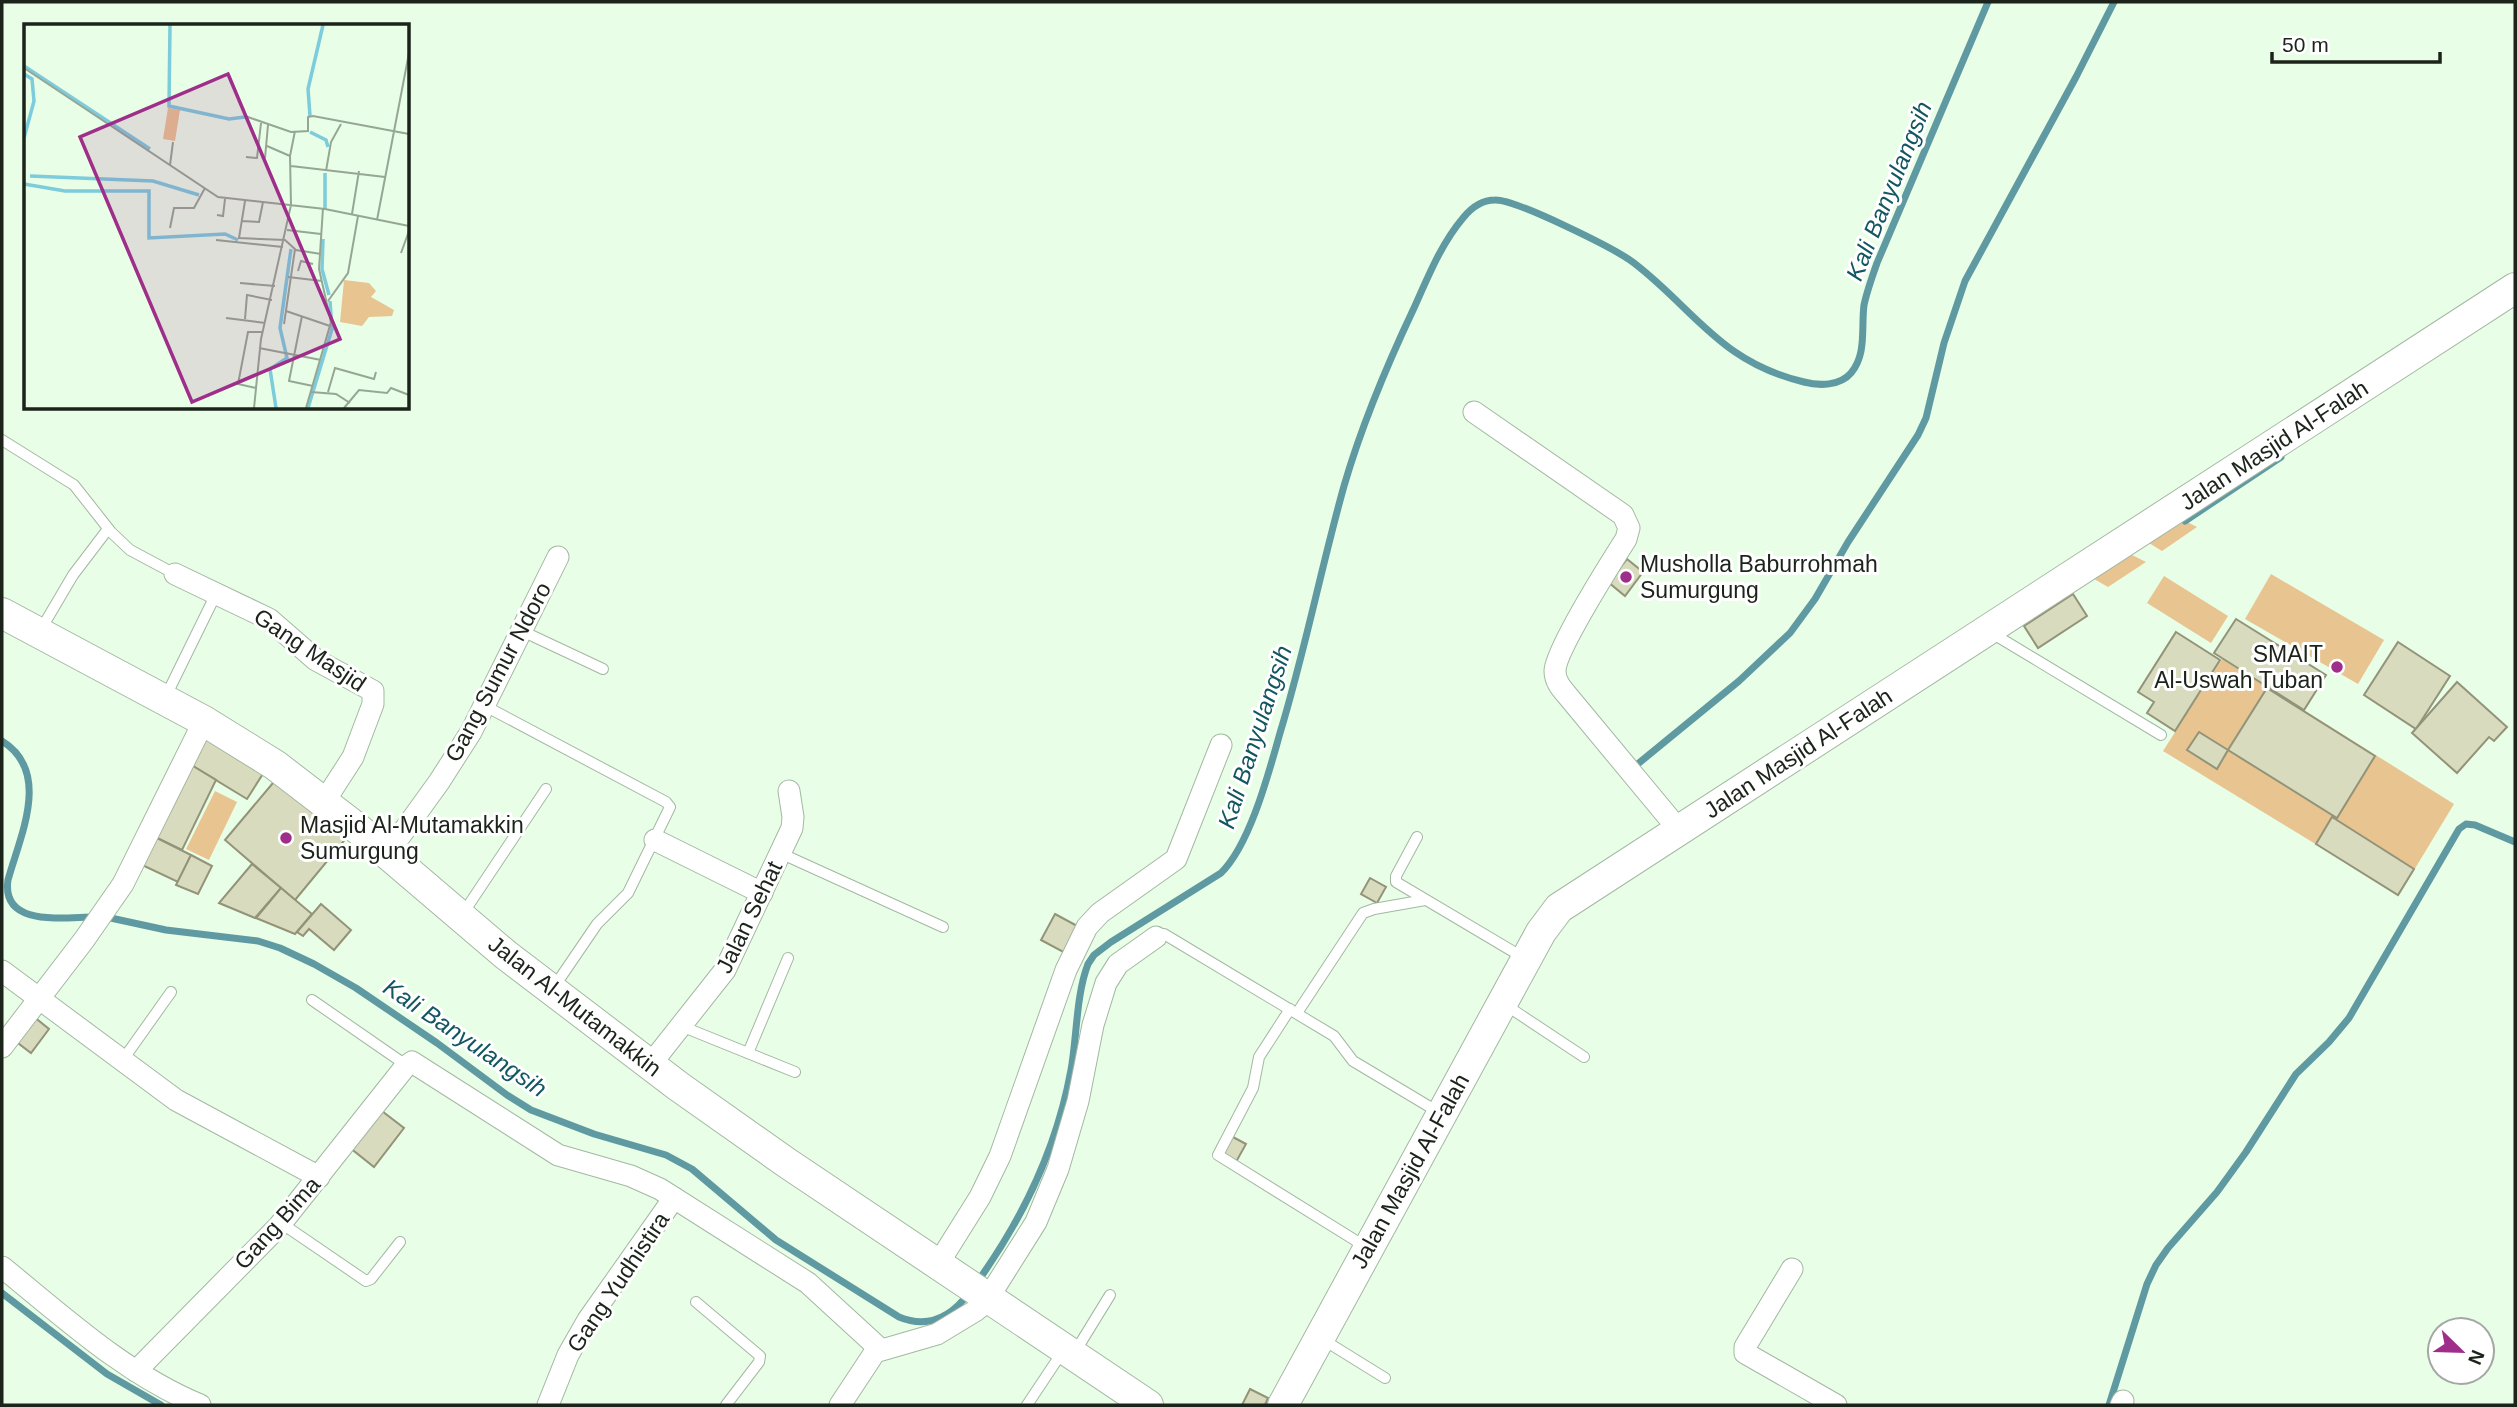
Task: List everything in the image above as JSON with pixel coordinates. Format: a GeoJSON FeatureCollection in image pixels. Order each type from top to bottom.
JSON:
{"type":"FeatureCollection","features":[{"type":"Feature","properties":{"kind":"street","name":"Jalan Masjid Al-Falah"},"geometry":{"type":"LineString","coordinates":[[1283,1405],[1541,932],[1559,908],[2515,288]]}},
{"type":"Feature","properties":{"kind":"street"},"geometry":{"type":"LineString","coordinates":[[1474,412],[1598,496],[1627,520],[1629,530],[1626,540],[1560,650],[1555,673],[1567,695],[1679,830]]}},
{"type":"Feature","properties":{"kind":"street","name":"Gang Sumur Ndoro"},"geometry":{"type":"LineString","coordinates":[[387,854],[439,782],[485,706],[558,557]]}},
{"type":"Feature","properties":{"kind":"street","name":"Gang Masjid"},"geometry":{"type":"LineString","coordinates":[[175,574],[268,618],[311,656],[374,693],[373,704],[353,757],[324,802]]}},
{"type":"Feature","properties":{"kind":"street","name":"Jalan Al-Mutamakkin"},"geometry":{"type":"LineString","coordinates":[[2,612],[204,721],[275,765],[324,802],[552,990],[650,1065],[787,1163],[1148,1405]]}},
{"type":"Feature","properties":{"kind":"street"},"geometry":{"type":"LineString","coordinates":[[2,1047],[123,884],[204,721]]}},
{"type":"Feature","properties":{"kind":"street"},"geometry":{"type":"LineString","coordinates":[[941,1265],[1000,1156],[1066,970],[1087,927],[1100,912],[1176,859],[1221,744]]}},
{"type":"Feature","properties":{"kind":"street","name":"Jalan Sehat"},"geometry":{"type":"LineString","coordinates":[[650,1065],[725,970],[793,824],[789,791]]}},
{"type":"Feature","properties":{"kind":"street"},"geometry":{"type":"LineString","coordinates":[[655,840],[762,893]]}},
{"type":"Feature","properties":{"kind":"street"},"geometry":{"type":"LineString","coordinates":[[840,1405],[868,1360],[880,1349],[944,1331],[975,1311],[987,1296],[1036,1222],[1058,1169],[1078,1101],[1093,1025],[1106,983],[1118,964],[1156,937]]}},
{"type":"Feature","properties":{"kind":"street"},"geometry":{"type":"LineString","coordinates":[[2,971],[176,1100],[319,1177]]}},
{"type":"Feature","properties":{"kind":"street"},"geometry":{"type":"LineString","coordinates":[[406,1065],[412,1062],[416,1064],[500,1121],[558,1156],[639,1178],[674,1198],[808,1283],[880,1349]]}},
{"type":"Feature","properties":{"kind":"street","name":"Gang Bima"},"geometry":{"type":"LineString","coordinates":[[136,1371],[281,1223],[406,1065]]}},
{"type":"Feature","properties":{"kind":"street","name":"Gang Yudhistira"},"geometry":{"type":"LineString","coordinates":[[548,1405],[568,1355],[588,1320],[674,1198]]}},
{"type":"Feature","properties":{"kind":"street"},"geometry":{"type":"LineString","coordinates":[[2,1267],[91,1339],[136,1371],[200,1405]]}},
{"type":"Feature","properties":{"kind":"street"},"geometry":{"type":"LineString","coordinates":[[1792,1269],[1746,1345],[1745,1353],[1836,1405]]}},
{"type":"Feature","properties":{"kind":"lane"},"geometry":{"type":"LineString","coordinates":[[2,440],[74,485],[108,529],[130,550],[175,574]]}},
{"type":"Feature","properties":{"kind":"lane"},"geometry":{"type":"LineString","coordinates":[[39,632],[68,584],[108,529]]}},
{"type":"Feature","properties":{"kind":"lane"},"geometry":{"type":"LineString","coordinates":[[164,699],[216,594]]}},
{"type":"Feature","properties":{"kind":"lane"},"geometry":{"type":"LineString","coordinates":[[522,631],[603,669]]}},
{"type":"Feature","properties":{"kind":"lane"},"geometry":{"type":"LineString","coordinates":[[1989,631],[2161,735]]}},
{"type":"Feature","properties":{"kind":"lane"},"geometry":{"type":"LineString","coordinates":[[485,706],[668,803],[670,809],[626,897],[597,924],[552,990]]}},
{"type":"Feature","properties":{"kind":"lane"},"geometry":{"type":"LineString","coordinates":[[461,917],[546,789]]}},
{"type":"Feature","properties":{"kind":"lane"},"geometry":{"type":"LineString","coordinates":[[1417,837],[1395,880],[1526,960]]}},
{"type":"Feature","properties":{"kind":"lane"},"geometry":{"type":"LineString","coordinates":[[780,853],[943,927]]}},
{"type":"Feature","properties":{"kind":"lane"},"geometry":{"type":"LineString","coordinates":[[1368,1248],[1218,1155],[1254,1086],[1259,1057],[1363,913],[1425,900]]}},
{"type":"Feature","properties":{"kind":"lane"},"geometry":{"type":"LineString","coordinates":[[1156,937],[1164,934],[1294,1011],[1334,1036],[1353,1061],[1441,1114]]}},
{"type":"Feature","properties":{"kind":"lane"},"geometry":{"type":"LineString","coordinates":[[748,1053],[788,958]]}},
{"type":"Feature","properties":{"kind":"lane"},"geometry":{"type":"LineString","coordinates":[[122,1061],[170,992]]}},
{"type":"Feature","properties":{"kind":"lane"},"geometry":{"type":"LineString","coordinates":[[312,1000],[406,1065]]}},
{"type":"Feature","properties":{"kind":"lane"},"geometry":{"type":"LineString","coordinates":[[1502,1003],[1584,1057]]}},
{"type":"Feature","properties":{"kind":"lane"},"geometry":{"type":"LineString","coordinates":[[681,1026],[794,1072]]}},
{"type":"Feature","properties":{"kind":"lane"},"geometry":{"type":"LineString","coordinates":[[281,1223],[366,1281],[371,1279],[400,1242]]}},
{"type":"Feature","properties":{"kind":"lane"},"geometry":{"type":"LineString","coordinates":[[1027,1405],[1110,1295]]}},
{"type":"Feature","properties":{"kind":"lane"},"geometry":{"type":"LineString","coordinates":[[696,1302],[760,1358],[726,1405]]}},
{"type":"Feature","properties":{"kind":"lane"},"geometry":{"type":"LineString","coordinates":[[1320,1338],[1385,1378]]}},
{"type":"Feature","properties":{"kind":"shaded area"},"geometry":{"type":"Polygon","coordinates":[[[2185,521],[2197,527],[2162,551],[2149,543],[2185,521]]]}},
{"type":"Feature","properties":{"kind":"shaded area"},"geometry":{"type":"Polygon","coordinates":[[[2132,555],[2146,562],[2108,587],[2094,579],[2132,555]]]}},
{"type":"Feature","properties":{"kind":"shaded area"},"geometry":{"type":"Polygon","coordinates":[[[2271,574],[2384,640],[2358,684],[2245,619],[2271,574]]]}},
{"type":"Feature","properties":{"kind":"shaded area"},"geometry":{"type":"Polygon","coordinates":[[[2164,576],[2228,616],[2211,643],[2147,603],[2164,576]]]}},
{"type":"Feature","properties":{"kind":"shaded area"},"geometry":{"type":"Polygon","coordinates":[[[2222,659],[2454,804],[2399,895],[2163,751],[2222,659]]]}},
{"type":"Feature","properties":{"kind":"shaded area"},"geometry":{"type":"Polygon","coordinates":[[[215,791],[237,802],[209,860],[186,849],[215,791]]]}},
{"type":"Feature","properties":{"kind":"building","name":"Musholla Baburrohmah Sumurgung"},"geometry":{"type":"Polygon","coordinates":[[[1627,559],[1643,572],[1625,596],[1608,582],[1627,559]]]}},
{"type":"Feature","properties":{"kind":"building"},"geometry":{"type":"Polygon","coordinates":[[[2073,594],[2087,616],[2038,648],[2024,626],[2073,594]]]}},
{"type":"Feature","properties":{"kind":"building"},"geometry":{"type":"Polygon","coordinates":[[[2236,619],[2326,675],[2304,710],[2214,653],[2236,619]]]}},
{"type":"Feature","properties":{"kind":"building"},"geometry":{"type":"Polygon","coordinates":[[[2176,632],[2220,660],[2175,731],[2147,713],[2154,702],[2138,692],[2176,632]]]}},
{"type":"Feature","properties":{"kind":"building"},"geometry":{"type":"Polygon","coordinates":[[[2398,642],[2450,676],[2416,729],[2364,695],[2398,642]]]}},
{"type":"Feature","properties":{"kind":"building"},"geometry":{"type":"Polygon","coordinates":[[[2457,682],[2507,727],[2494,741],[2489,737],[2457,773],[2412,733],[2457,682]]]}},
{"type":"Feature","properties":{"kind":"building"},"geometry":{"type":"Polygon","coordinates":[[[2267,688],[2375,756],[2337,818],[2228,750],[2267,688]]]}},
{"type":"Feature","properties":{"kind":"building"},"geometry":{"type":"Polygon","coordinates":[[[204,730],[266,769],[247,799],[188,763],[204,730]]]}},
{"type":"Feature","properties":{"kind":"building"},"geometry":{"type":"Polygon","coordinates":[[[2199,732],[2228,750],[2217,769],[2187,750],[2199,732]]]}},
{"type":"Feature","properties":{"kind":"building"},"geometry":{"type":"Polygon","coordinates":[[[188,763],[216,780],[182,850],[153,836],[188,763]]]}},
{"type":"Feature","properties":{"kind":"building","name":"Masjid Al-Mutamakkin Sumurgung"},"geometry":{"type":"Polygon","coordinates":[[[278,777],[348,836],[295,900],[225,840],[278,777]]]}},
{"type":"Feature","properties":{"kind":"building"},"geometry":{"type":"Polygon","coordinates":[[[2332,817],[2414,869],[2398,895],[2316,844],[2332,817]]]}},
{"type":"Feature","properties":{"kind":"building"},"geometry":{"type":"Polygon","coordinates":[[[153,836],[191,855],[178,882],[140,864],[153,836]]]}},
{"type":"Feature","properties":{"kind":"building"},"geometry":{"type":"Polygon","coordinates":[[[191,855],[212,866],[198,894],[176,885],[191,855]]]}},
{"type":"Feature","properties":{"kind":"building"},"geometry":{"type":"Polygon","coordinates":[[[252,864],[281,888],[255,918],[219,903],[252,864]]]}},
{"type":"Feature","properties":{"kind":"building"},"geometry":{"type":"Polygon","coordinates":[[[1370,878],[1386,887],[1377,903],[1361,894],[1370,878]]]}},
{"type":"Feature","properties":{"kind":"building"},"geometry":{"type":"Polygon","coordinates":[[[281,888],[312,914],[295,934],[256,918],[281,888]]]}},
{"type":"Feature","properties":{"kind":"building"},"geometry":{"type":"Polygon","coordinates":[[[321,904],[351,930],[334,950],[309,929],[303,936],[297,932],[321,904]]]}},
{"type":"Feature","properties":{"kind":"building"},"geometry":{"type":"Polygon","coordinates":[[[1055,914],[1081,928],[1067,954],[1041,940],[1055,914]]]}},
{"type":"Feature","properties":{"kind":"building"},"geometry":{"type":"Polygon","coordinates":[[[33,1016],[49,1029],[31,1053],[14,1040],[33,1016]]]}},
{"type":"Feature","properties":{"kind":"building"},"geometry":{"type":"Polygon","coordinates":[[[378,1108],[404,1128],[374,1167],[349,1147],[378,1108]]]}},
{"type":"Feature","properties":{"kind":"building"},"geometry":{"type":"Polygon","coordinates":[[[1231,1136],[1246,1144],[1236,1162],[1221,1154],[1231,1136]]]}},
{"type":"Feature","properties":{"kind":"building"},"geometry":{"type":"Polygon","coordinates":[[[1250,1389],[1268,1398],[1265,1405],[1242,1405],[1250,1389]]]}},
{"type":"Feature","properties":{"kind":"waterway","name":"Kali Banyulangsih"},"geometry":{"type":"LineString","coordinates":[[978,1281],[1024,1207],[1057,1127],[1071,1070],[1079,1002],[1088,964],[1094,955],[1111,942],[1221,873],[1250,827],[1289,702],[1344,486],[1359,440],[1385,373],[1430,273],[1463,218],[1477,205],[1486,201],[1495,200],[1523,207],[1624,256],[1710,333],[1751,362],[1775,373],[1810,383],[1829,384],[1841,380],[1856,366],[1862,340],[1864,305],[1877,263],[1988,2]]}},
{"type":"Feature","properties":{"kind":"waterway"},"geometry":{"type":"LineString","coordinates":[[1634,767],[1739,681],[1790,633],[1815,599],[1848,542],[1918,435],[1926,418],[1944,343],[1965,281],[2114,2]]}},
{"type":"Feature","properties":{"kind":"waterway"},"geometry":{"type":"LineString","coordinates":[[2185,521],[2281,457]]}},
{"type":"Feature","properties":{"kind":"waterway","name":"Kali Banyulangsih"},"geometry":{"type":"LineString","coordinates":[[2,741],[17,754],[26,770],[29,787],[25,825],[8,880],[8,895],[14,906],[24,913],[38,917],[94,917]]}},
{"type":"Feature","properties":{"kind":"waterway"},"geometry":{"type":"LineString","coordinates":[[2109,1405],[2147,1284],[2156,1265],[2217,1192],[2296,1074],[2349,1018],[2459,829],[2466,824],[2475,825],[2515,842]]}},
{"type":"Feature","properties":{"kind":"waterway","name":"Kali Banyulangsih"},"geometry":{"type":"LineString","coordinates":[[106,917],[166,930],[258,941],[314,964],[356,988],[531,1110],[594,1134],[666,1155],[692,1169],[776,1240],[899,1317],[920,1322],[938,1318],[955,1309],[969,1293]]}},
{"type":"Feature","properties":{"kind":"waterway"},"geometry":{"type":"LineString","coordinates":[[2,1293],[107,1374],[161,1405]]}},
{"type":"Feature","properties":{"kind":"place","name":"Musholla Baburrohmah Sumurgung"},"geometry":{"type":"Point","coordinates":[1626,577]}},
{"type":"Feature","properties":{"kind":"place","name":"SMAIT Al-Uswah Tuban"},"geometry":{"type":"Point","coordinates":[2337,667]}},
{"type":"Feature","properties":{"kind":"place","name":"Masjid Al-Mutamakkin Sumurgung"},"geometry":{"type":"Point","coordinates":[286,838]}}]}
